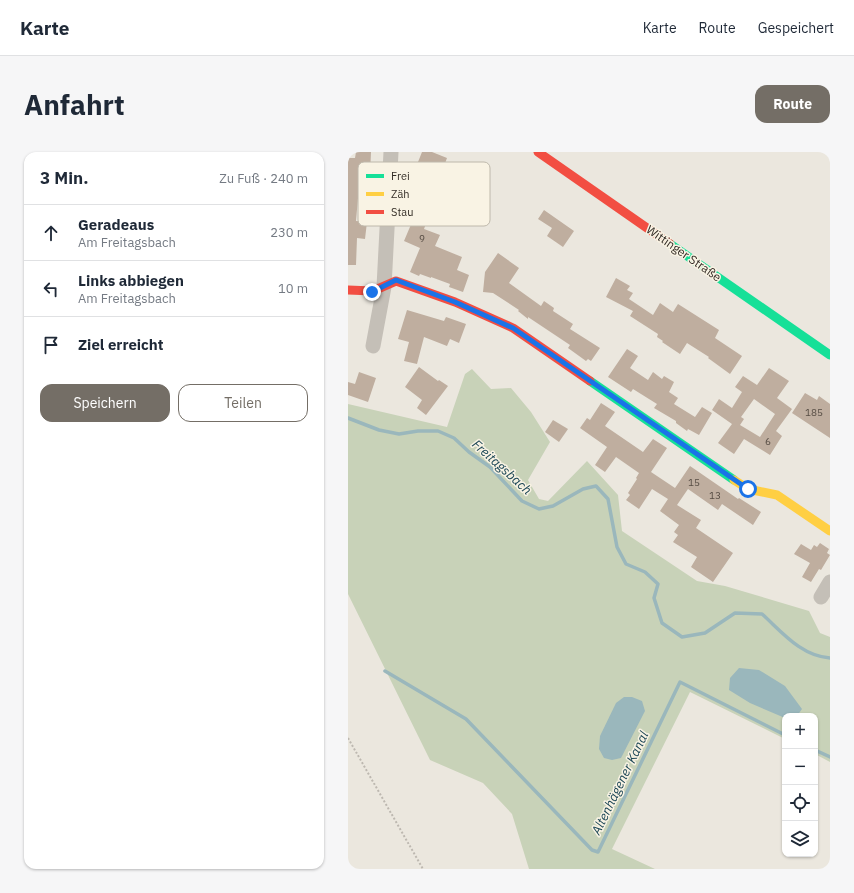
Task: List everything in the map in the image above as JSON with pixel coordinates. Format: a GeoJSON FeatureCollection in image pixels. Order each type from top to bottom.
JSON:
{"type":"FeatureCollection","features":[{"type":"Feature","properties":{"kind":"street"},"geometry":{"type":"LineString","coordinates":[[390,162],[391,152]]}},
{"type":"Feature","properties":{"kind":"street","name":"Wittinger Straße"},"geometry":{"type":"LineString","coordinates":[[538,152],[830,355]]}},
{"type":"Feature","properties":{"kind":"street"},"geometry":{"type":"LineString","coordinates":[[373,346],[384,287],[387,226]]}},
{"type":"Feature","properties":{"kind":"street"},"geometry":{"type":"LineString","coordinates":[[348,290],[372,292],[396,280],[455,302],[513,328],[748,489],[777,495],[830,531]]}},
{"type":"Feature","properties":{"kind":"street"},"geometry":{"type":"LineString","coordinates":[[821,597],[830,582]]}},
{"type":"Feature","properties":{"kind":"path"},"geometry":{"type":"LineString","coordinates":[[348,738],[423,869]]}},
{"type":"Feature","properties":{"kind":"green space"},"geometry":{"type":"Polygon","coordinates":[[[472,369],[491,389],[511,388],[531,412],[550,442],[528,480],[539,499],[548,501],[587,461],[618,495],[622,531],[697,581],[725,586],[809,611],[820,633],[830,637],[830,762],[818,756],[818,713],[782,713],[782,738],[690,692],[612,849],[655,869],[529,869],[512,814],[483,783],[430,760],[348,594],[348,404],[447,427],[465,374],[472,369]]]}},
{"type":"Feature","properties":{"kind":"water"},"geometry":{"type":"Polygon","coordinates":[[[739,668],[759,670],[785,686],[802,709],[799,713],[782,713],[782,717],[750,703],[729,690],[730,678],[739,668]]]}},
{"type":"Feature","properties":{"kind":"water"},"geometry":{"type":"Polygon","coordinates":[[[624,697],[632,697],[642,701],[645,711],[621,758],[612,760],[604,758],[599,749],[600,736],[616,703],[624,697]]]}},
{"type":"Feature","properties":{"kind":"building"},"geometry":{"type":"Polygon","coordinates":[[[356,152],[371,152],[371,162],[358,162],[358,198],[356,221],[358,221],[358,226],[367,226],[365,239],[357,238],[356,265],[348,265],[348,158],[355,158],[356,152]]]}},
{"type":"Feature","properties":{"kind":"building"},"geometry":{"type":"Polygon","coordinates":[[[422,152],[432,152],[447,158],[446,162],[418,162],[422,152]]]}},
{"type":"Feature","properties":{"kind":"building"},"geometry":{"type":"Polygon","coordinates":[[[544,210],[574,231],[563,247],[547,236],[552,228],[538,219],[544,210]]]}},
{"type":"Feature","properties":{"kind":"building"},"geometry":{"type":"Polygon","coordinates":[[[410,226],[425,226],[424,229],[440,235],[435,246],[462,257],[457,270],[469,275],[463,292],[449,287],[450,284],[420,274],[419,276],[410,272],[420,248],[404,241],[410,226]]]}},
{"type":"Feature","properties":{"kind":"building"},"geometry":{"type":"Polygon","coordinates":[[[498,253],[519,268],[509,283],[541,306],[544,301],[554,308],[553,311],[573,324],[570,329],[600,348],[591,361],[588,359],[586,361],[568,348],[570,345],[528,317],[528,319],[518,311],[519,310],[493,293],[483,292],[485,272],[498,253]]]}},
{"type":"Feature","properties":{"kind":"building"},"geometry":{"type":"Polygon","coordinates":[[[616,278],[630,286],[627,290],[633,293],[629,299],[653,315],[660,303],[673,312],[678,304],[719,330],[715,338],[742,356],[730,374],[708,358],[709,357],[687,343],[680,354],[662,342],[663,341],[657,337],[658,334],[630,316],[633,311],[606,297],[616,278]]]}},
{"type":"Feature","properties":{"kind":"building"},"geometry":{"type":"Polygon","coordinates":[[[407,310],[444,321],[446,317],[466,324],[459,343],[450,339],[447,346],[424,337],[417,364],[404,361],[409,342],[398,339],[407,310]]]}},
{"type":"Feature","properties":{"kind":"building"},"geometry":{"type":"Polygon","coordinates":[[[627,349],[638,356],[630,368],[648,380],[653,372],[662,379],[664,376],[674,382],[669,392],[678,398],[674,404],[695,417],[702,407],[712,413],[699,435],[688,429],[687,431],[676,423],[676,421],[654,408],[657,404],[633,389],[631,392],[608,377],[627,349]]]}},
{"type":"Feature","properties":{"kind":"building"},"geometry":{"type":"Polygon","coordinates":[[[419,367],[438,381],[439,380],[448,386],[426,415],[417,408],[422,400],[405,387],[419,367]]]}},
{"type":"Feature","properties":{"kind":"building"},"geometry":{"type":"Polygon","coordinates":[[[769,368],[789,381],[777,398],[792,409],[776,431],[782,436],[770,455],[744,439],[734,454],[718,443],[732,424],[712,410],[719,399],[732,408],[742,392],[735,387],[743,376],[757,385],[769,368]],[[754,399],[741,417],[744,419],[740,425],[760,437],[775,414],[754,399]]]}},
{"type":"Feature","properties":{"kind":"building"},"geometry":{"type":"Polygon","coordinates":[[[359,372],[376,378],[368,402],[348,395],[348,382],[355,384],[359,372]]]}},
{"type":"Feature","properties":{"kind":"building"},"geometry":{"type":"Polygon","coordinates":[[[805,393],[817,400],[819,396],[830,404],[830,438],[792,413],[805,393]]]}},
{"type":"Feature","properties":{"kind":"building"},"geometry":{"type":"Polygon","coordinates":[[[601,403],[615,412],[605,426],[643,452],[653,439],[667,448],[651,472],[675,488],[690,466],[738,499],[739,498],[761,512],[753,525],[722,504],[718,510],[688,489],[677,505],[701,520],[696,528],[733,553],[713,582],[691,567],[697,557],[673,542],[678,535],[674,532],[679,525],[660,511],[668,499],[652,489],[639,509],[626,500],[630,495],[628,493],[639,473],[616,457],[605,472],[595,465],[607,447],[580,428],[587,418],[590,420],[601,403]]]}},
{"type":"Feature","properties":{"kind":"building"},"geometry":{"type":"Polygon","coordinates":[[[553,420],[568,429],[559,442],[545,432],[553,420]]]}},
{"type":"Feature","properties":{"kind":"building"},"geometry":{"type":"Polygon","coordinates":[[[820,543],[829,549],[827,553],[830,555],[821,570],[819,569],[811,582],[802,577],[810,563],[794,554],[801,544],[811,550],[814,545],[817,547],[820,543]]]}},
{"type":"Feature","properties":{"kind":"waterway","name":"Freitagsbach"},"geometry":{"type":"LineString","coordinates":[[348,418],[379,430],[399,434],[418,431],[438,431],[454,438],[469,452],[490,467],[522,501],[539,509],[553,506],[583,489],[596,486],[608,499],[617,547],[626,564],[645,572],[658,584],[654,598],[662,623],[682,637],[705,633],[735,613],[762,614],[801,648],[810,653],[830,658]]}},
{"type":"Feature","properties":{"kind":"waterway","name":"Altenhägener Kanal"},"geometry":{"type":"LineString","coordinates":[[385,671],[466,719],[592,850],[598,852],[680,682],[782,733]]}},
{"type":"Feature","properties":{"kind":"waterway","name":"Altenhägener Kanal"},"geometry":{"type":"LineString","coordinates":[[818,751],[830,757]]}},
{"type":"Feature","properties":{"kind":"traffic: fast"},"geometry":{"type":"LineString","coordinates":[[670,244],[830,355]]}},
{"type":"Feature","properties":{"kind":"traffic: fast"},"geometry":{"type":"LineString","coordinates":[[590,381],[734,480]]}},
{"type":"Feature","properties":{"kind":"traffic: slow"},"geometry":{"type":"LineString","coordinates":[[734,480],[748,489],[777,495],[830,531]]}},
{"type":"Feature","properties":{"kind":"traffic: jam"},"geometry":{"type":"LineString","coordinates":[[538,152],[670,244]]}},
{"type":"Feature","properties":{"kind":"traffic: jam"},"geometry":{"type":"LineString","coordinates":[[348,290],[373,291],[396,281],[455,302],[513,328],[590,381]]}},
{"type":"Feature","properties":{"kind":"route"},"geometry":{"type":"LineString","coordinates":[[372,292],[396,280],[455,302],[513,328],[748,489]]}}]}
